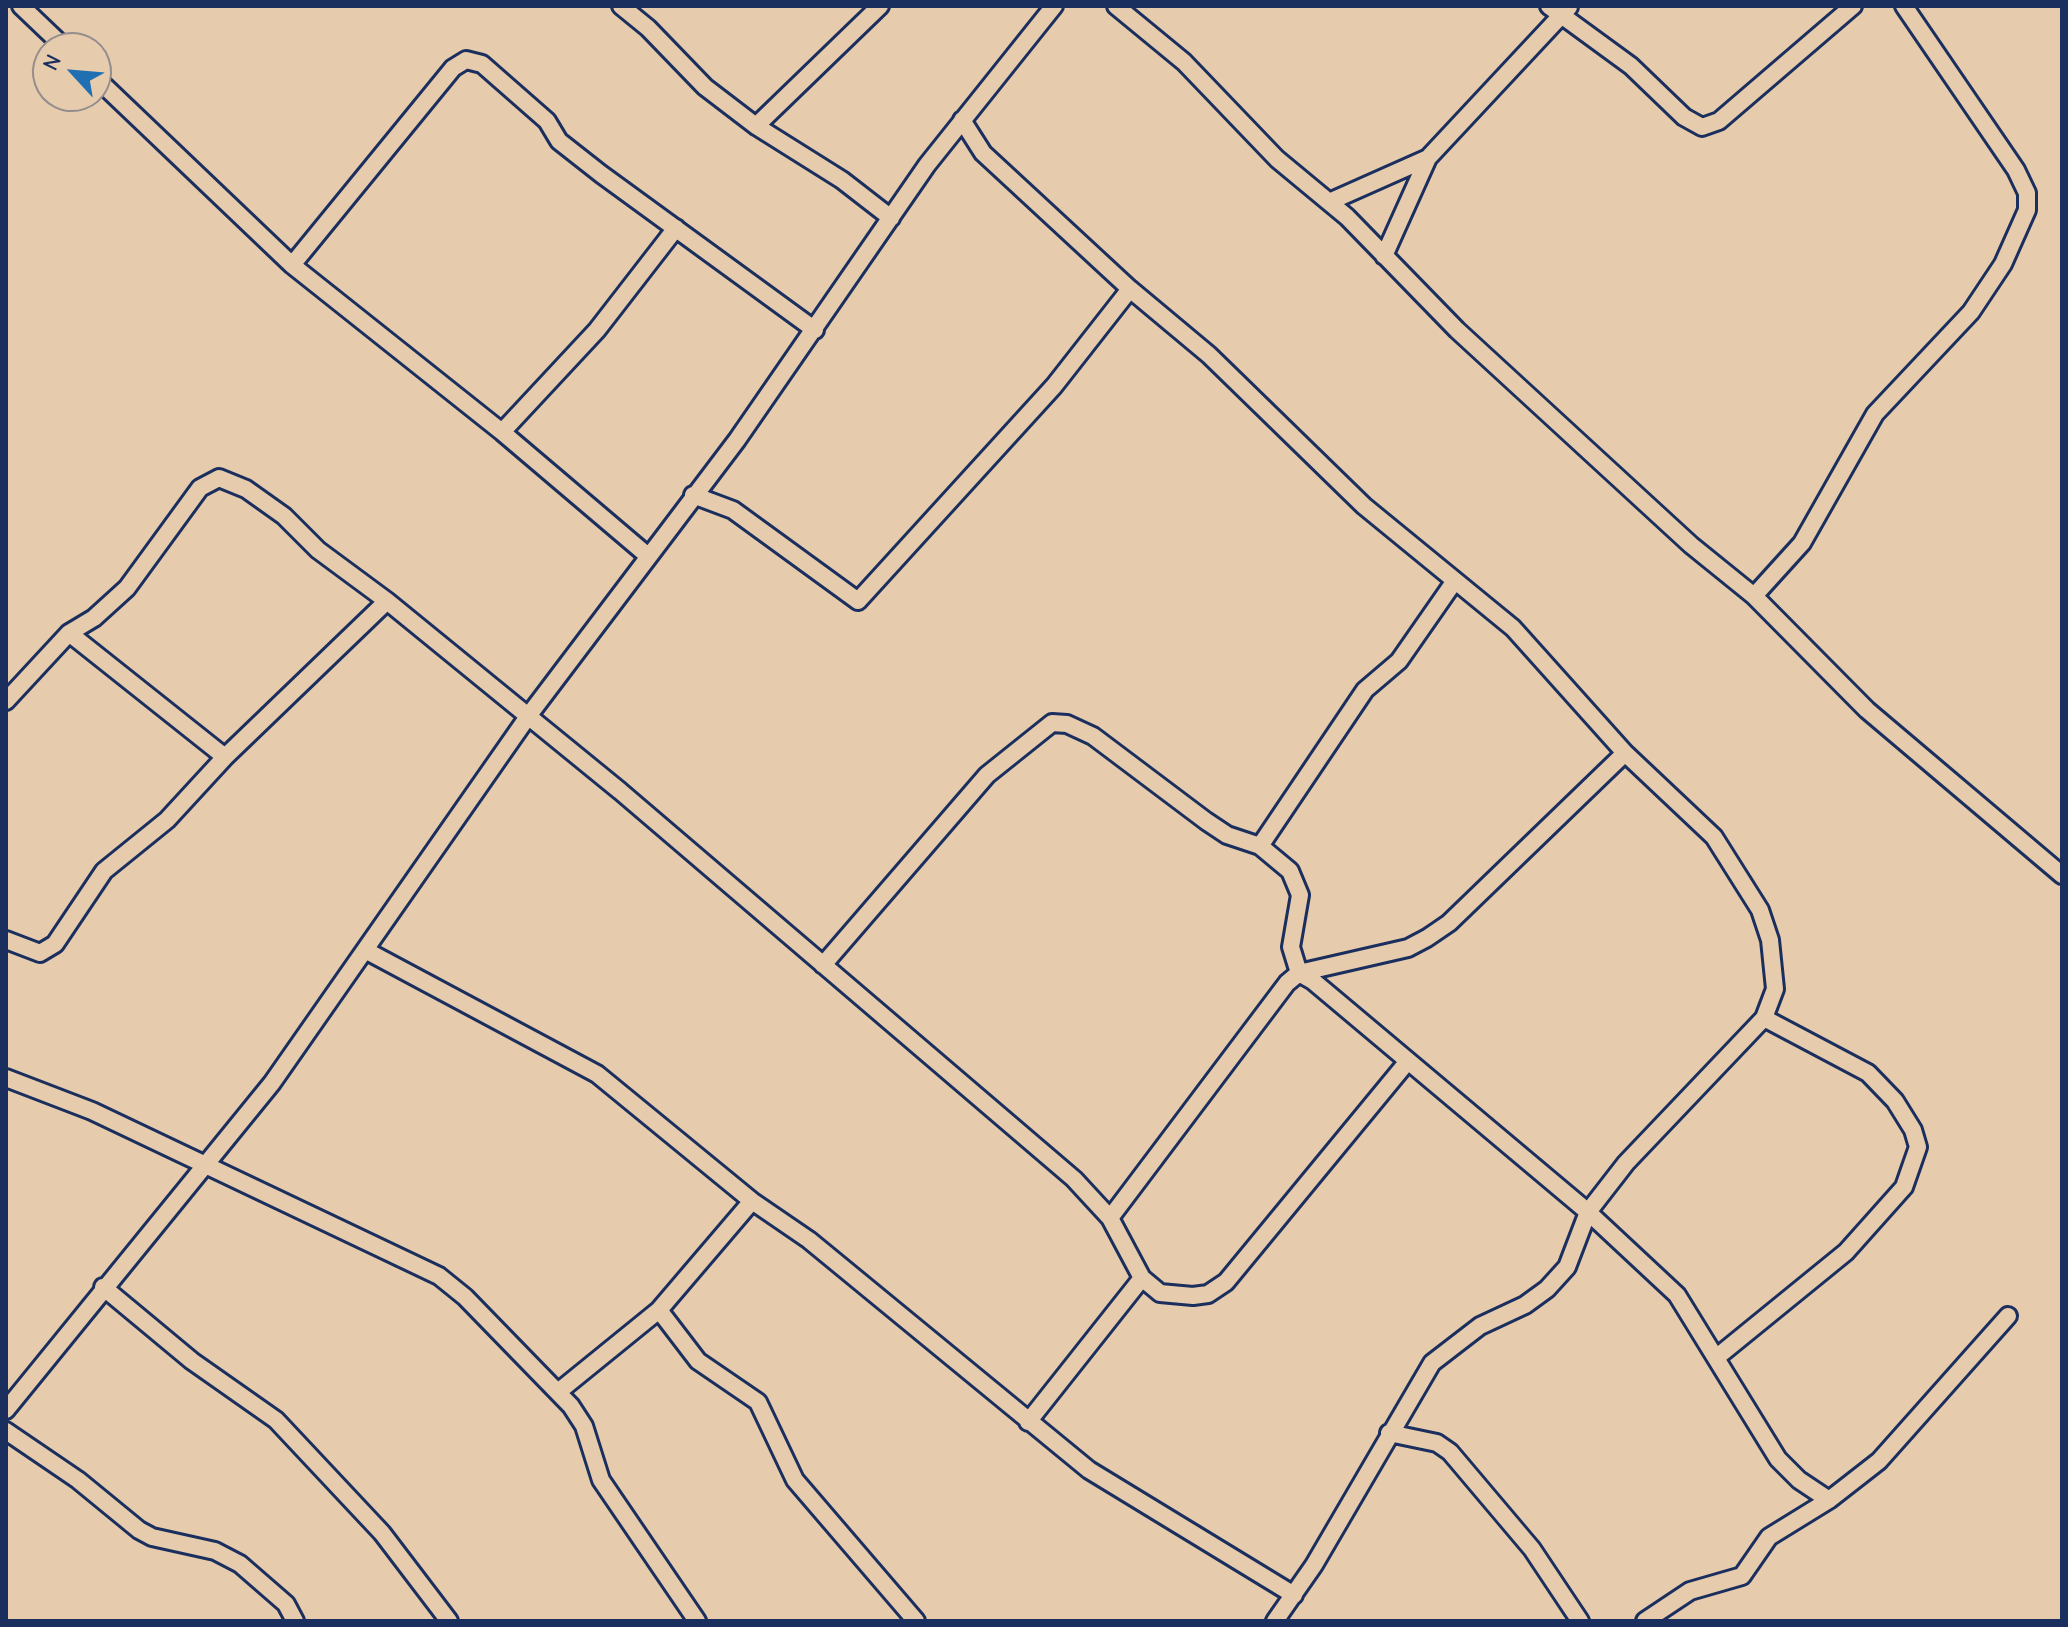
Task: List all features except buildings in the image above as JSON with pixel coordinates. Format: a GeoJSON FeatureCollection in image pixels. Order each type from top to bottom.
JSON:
{"type":"FeatureCollection","features":[{"type":"Feature","properties":{"kind":"street"},"geometry":{"type":"LineString","coordinates":[[21,6],[48,32]]}},
{"type":"Feature","properties":{"kind":"street"},"geometry":{"type":"LineString","coordinates":[[621,6],[648,28],[705,87],[756,126],[842,180],[891,218]]}},
{"type":"Feature","properties":{"kind":"street"},"geometry":{"type":"LineString","coordinates":[[756,126],[880,6]]}},
{"type":"Feature","properties":{"kind":"street"},"geometry":{"type":"LineString","coordinates":[[6,1410],[103,1287],[206,1168],[272,1083],[529,715],[737,440],[962,120],[1054,6]]}},
{"type":"Feature","properties":{"kind":"street"},"geometry":{"type":"LineString","coordinates":[[1116,6],[1184,62],[1277,159],[1329,202],[1457,330],[1691,545],[1754,596],[1867,710],[2062,875]]}},
{"type":"Feature","properties":{"kind":"street"},"geometry":{"type":"LineString","coordinates":[[1384,256],[1428,158],[1560,8],[1631,66],[1684,117],[1702,127],[1719,121],[1853,6]]}},
{"type":"Feature","properties":{"kind":"street"},"geometry":{"type":"LineString","coordinates":[[1754,596],[1802,543],[1875,414],[1971,312],[2003,264],[2027,210],[2027,193],[2016,170],[1904,6]]}},
{"type":"Feature","properties":{"kind":"street"},"geometry":{"type":"LineString","coordinates":[[292,265],[453,68],[466,60],[482,64],[547,121],[559,141],[815,330]]}},
{"type":"Feature","properties":{"kind":"street"},"geometry":{"type":"LineString","coordinates":[[112,93],[292,265],[502,432],[648,556]]}},
{"type":"Feature","properties":{"kind":"street"},"geometry":{"type":"LineString","coordinates":[[962,120],[983,153],[1130,289],[1209,355],[1364,506],[1513,628],[1625,753],[1714,837],[1760,910],[1770,940],[1775,989],[1764,1018],[1626,1163],[1588,1212],[1567,1267],[1547,1289],[1448,1348],[1417,1384],[1294,1595],[1275,1621]]}},
{"type":"Feature","properties":{"kind":"street"},"geometry":{"type":"LineString","coordinates":[[1329,202],[1428,158]]}},
{"type":"Feature","properties":{"kind":"street"},"geometry":{"type":"LineString","coordinates":[[502,432],[597,330],[676,228]]}},
{"type":"Feature","properties":{"kind":"street"},"geometry":{"type":"LineString","coordinates":[[693,495],[733,510],[858,601],[1054,386],[1130,289]]}},
{"type":"Feature","properties":{"kind":"street"},"geometry":{"type":"LineString","coordinates":[[6,701],[69,633],[94,618],[127,588],[200,488],[219,478],[246,489],[284,516],[318,550],[529,715],[1074,1179],[1110,1218],[1142,1278],[1160,1293],[1177,1297],[1208,1294],[1226,1282],[1408,1061]]}},
{"type":"Feature","properties":{"kind":"street"},"geometry":{"type":"LineString","coordinates":[[1260,846],[1365,690],[1399,661],[1454,582]]}},
{"type":"Feature","properties":{"kind":"street"},"geometry":{"type":"LineString","coordinates":[[6,940],[40,953],[55,944],[104,871],[167,820],[225,757],[387,601]]}},
{"type":"Feature","properties":{"kind":"street"},"geometry":{"type":"LineString","coordinates":[[69,633],[225,757]]}},
{"type":"Feature","properties":{"kind":"street"},"geometry":{"type":"LineString","coordinates":[[823,965],[987,775],[1052,723],[1067,724],[1093,736],[1227,835],[1260,846],[1290,871],[1300,895],[1291,947],[1299,973],[1313,981],[1588,1212],[1677,1295],[1786,1470],[1829,1500]]}},
{"type":"Feature","properties":{"kind":"street"},"geometry":{"type":"LineString","coordinates":[[1110,1218],[1287,983],[1299,973],[1408,948],[1427,938],[1449,923],[1625,753]]}},
{"type":"Feature","properties":{"kind":"street"},"geometry":{"type":"LineString","coordinates":[[365,950],[597,1074],[752,1201],[821,1249],[1028,1422],[1128,1497],[1294,1595]]}},
{"type":"Feature","properties":{"kind":"street"},"geometry":{"type":"LineString","coordinates":[[1717,1357],[1846,1252],[1904,1187],[1918,1147],[1913,1130],[1895,1101],[1868,1073],[1764,1018]]}},
{"type":"Feature","properties":{"kind":"street"},"geometry":{"type":"LineString","coordinates":[[7,1082],[92,1111],[206,1168],[439,1276],[465,1297],[558,1392],[584,1426],[601,1480],[697,1621]]}},
{"type":"Feature","properties":{"kind":"street"},"geometry":{"type":"LineString","coordinates":[[558,1392],[659,1310],[752,1201]]}},
{"type":"Feature","properties":{"kind":"street"},"geometry":{"type":"LineString","coordinates":[[1028,1422],[1142,1278]]}},
{"type":"Feature","properties":{"kind":"street"},"geometry":{"type":"LineString","coordinates":[[103,1287],[192,1361],[260,1407],[286,1429],[382,1533],[449,1621]]}},
{"type":"Feature","properties":{"kind":"street"},"geometry":{"type":"LineString","coordinates":[[659,1310],[698,1361],[758,1402],[795,1480],[916,1621]]}},
{"type":"Feature","properties":{"kind":"street"},"geometry":{"type":"LineString","coordinates":[[1645,1621],[1690,1591],[1742,1576],[1769,1537],[1829,1500],[1890,1450],[2008,1316]]}},
{"type":"Feature","properties":{"kind":"street"},"geometry":{"type":"LineString","coordinates":[[6,1431],[78,1480],[139,1530],[152,1537],[215,1551],[240,1564],[286,1604],[295,1621]]}},
{"type":"Feature","properties":{"kind":"street"},"geometry":{"type":"LineString","coordinates":[[1389,1433],[1437,1443],[1450,1452],[1532,1549],[1580,1621]]}}]}
